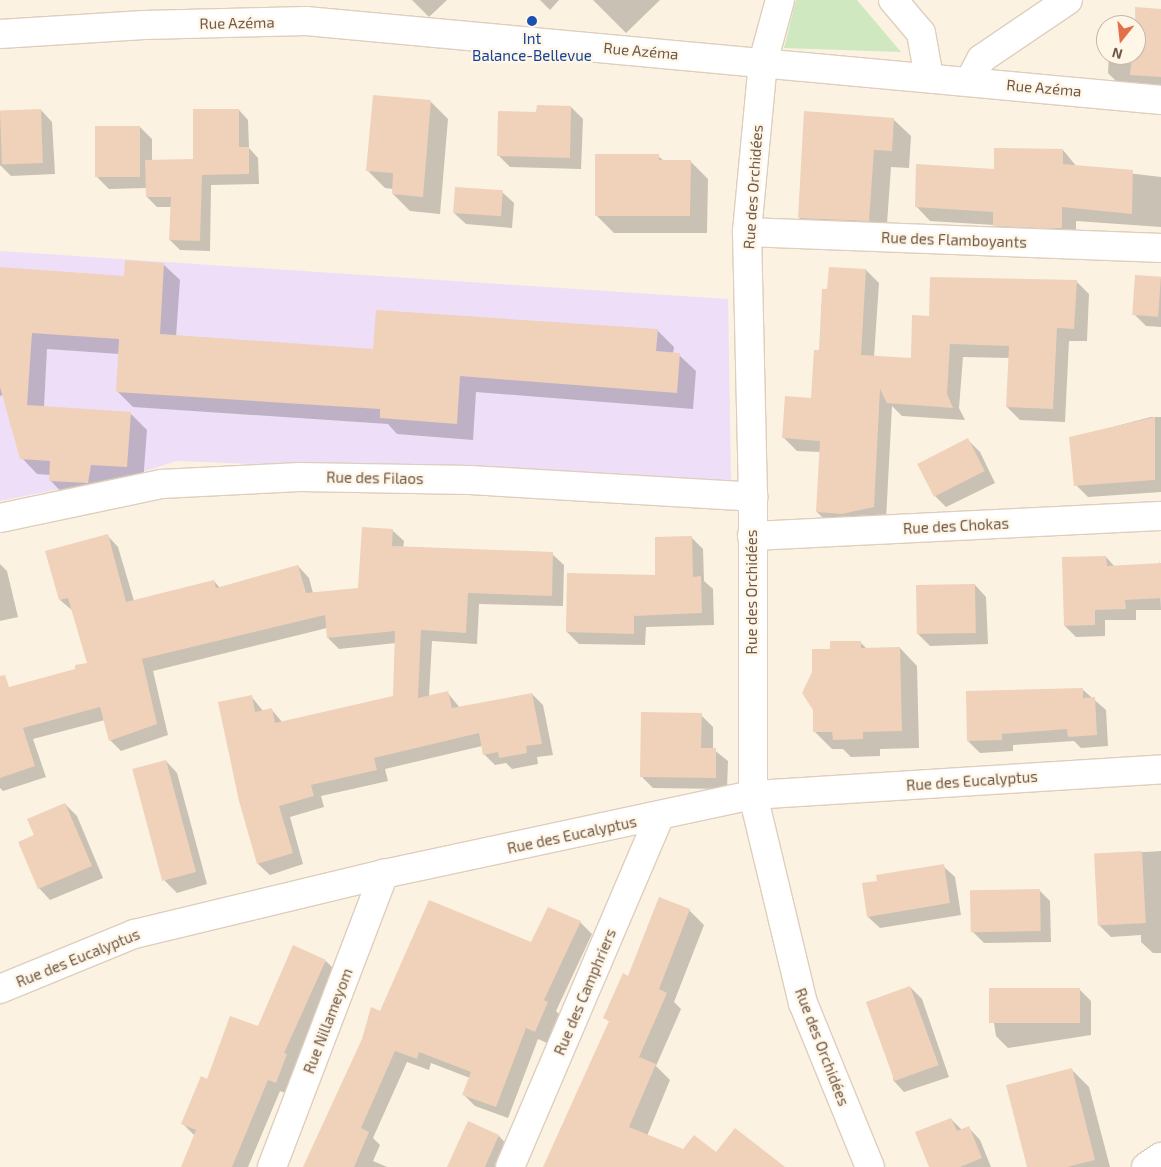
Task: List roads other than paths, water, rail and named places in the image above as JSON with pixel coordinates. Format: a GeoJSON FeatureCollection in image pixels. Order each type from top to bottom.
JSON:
{"type":"FeatureCollection","features":[{"type":"Feature","properties":{"kind":"street","name":"Rue des Orchidées"},"geometry":{"type":"LineString","coordinates":[[780,0],[763,62],[747,232],[753,497],[752,795],[803,1003],[865,1164]]}},
{"type":"Feature","properties":{"kind":"street"},"geometry":{"type":"LineString","coordinates":[[893,0],[922,33],[930,77]]}},
{"type":"Feature","properties":{"kind":"street"},"geometry":{"type":"LineString","coordinates":[[969,82],[981,60],[1064,1]]}},
{"type":"Feature","properties":{"kind":"street","name":"Rue Azéma"},"geometry":{"type":"LineString","coordinates":[[0,34],[144,25],[302,10],[763,62],[1161,100]]}},
{"type":"Feature","properties":{"kind":"street","name":"Rue des Flamboyants"},"geometry":{"type":"LineString","coordinates":[[747,232],[1161,248]]}},
{"type":"Feature","properties":{"kind":"street","name":"Rue des Filaos"},"geometry":{"type":"LineString","coordinates":[[0,518],[161,484],[300,477],[470,480],[753,497]]}},
{"type":"Feature","properties":{"kind":"street","name":"Rue des Chokas"},"geometry":{"type":"LineString","coordinates":[[752,536],[1161,516]]}},
{"type":"Feature","properties":{"kind":"street","name":"Rue des Eucalyptus"},"geometry":{"type":"LineString","coordinates":[[0,989],[134,934],[384,874],[659,817],[752,795],[1161,770]]}},
{"type":"Feature","properties":{"kind":"street","name":"Rue des Camphriers"},"geometry":{"type":"LineString","coordinates":[[510,1167],[659,817]]}},
{"type":"Feature","properties":{"kind":"street","name":"Rue Nillameyom"},"geometry":{"type":"LineString","coordinates":[[272,1167],[384,874]]}},
{"type":"Feature","properties":{"kind":"street"},"geometry":{"type":"LineString","coordinates":[[1146,1167],[1161,1157]]}},
{"type":"Feature","properties":{"kind":"place","name":"Int Balance-Bellevue"},"geometry":{"type":"Point","coordinates":[532,21]}}]}
